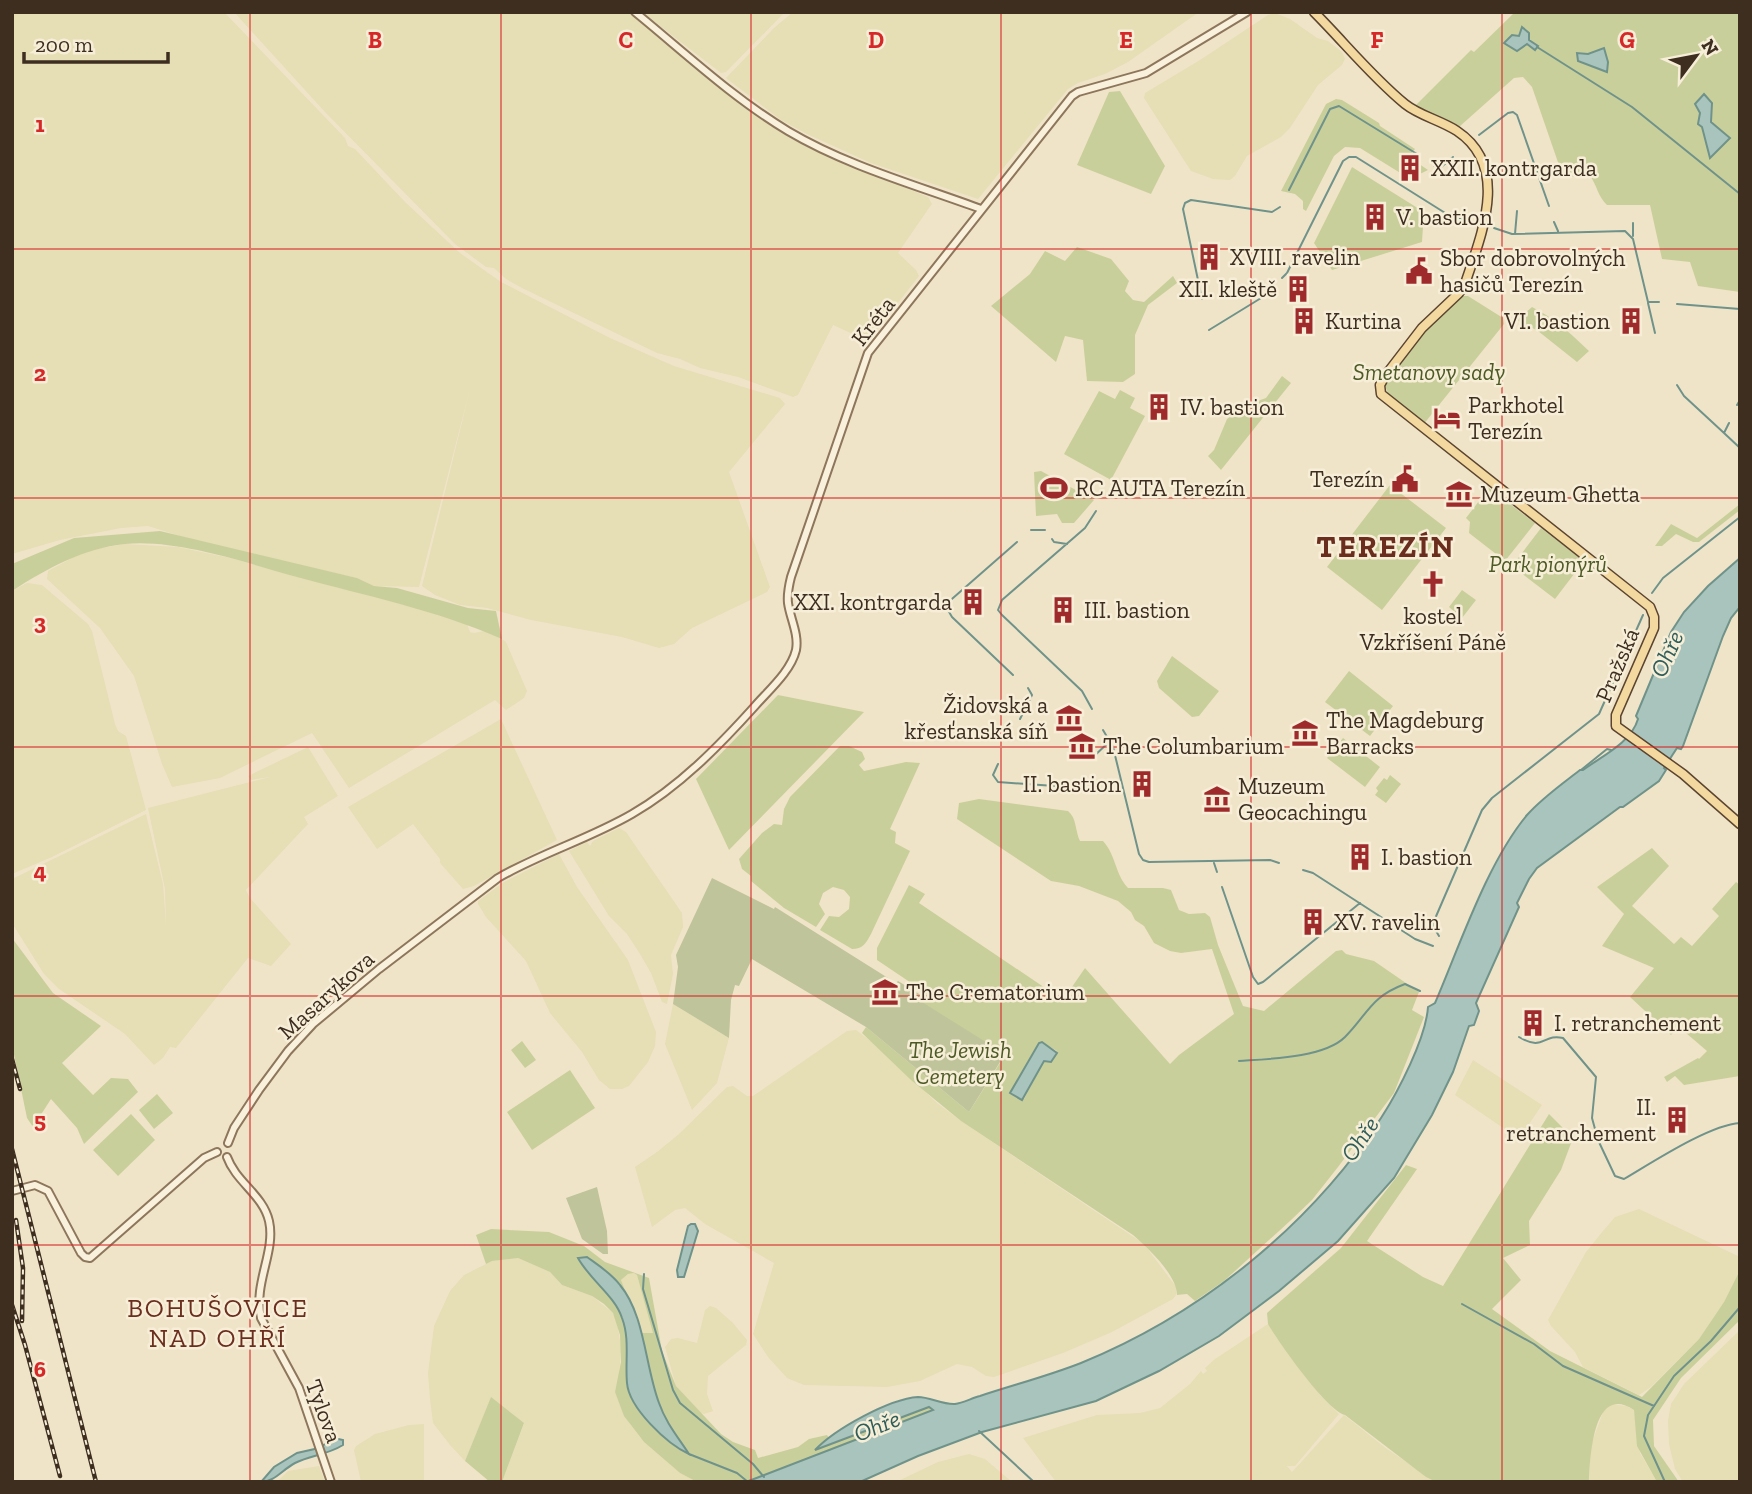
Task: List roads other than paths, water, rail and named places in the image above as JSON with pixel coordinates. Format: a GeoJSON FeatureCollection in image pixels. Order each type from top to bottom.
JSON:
{"type":"FeatureCollection","features":[{"type":"Feature","properties":{"kind":"main road","name":"Pražská"},"geometry":{"type":"LineString","coordinates":[[1314,12],[1406,105],[1457,131],[1479,155],[1488,177],[1489,199],[1462,288],[1422,328],[1381,381],[1379,390],[1397,408],[1638,596],[1652,610],[1654,628],[1615,722],[1621,730],[1672,766],[1740,824]]}},
{"type":"Feature","properties":{"kind":"street"},"geometry":{"type":"LineString","coordinates":[[635,12],[732,91],[787,130],[844,159],[981,209]]}},
{"type":"Feature","properties":{"kind":"street","name":"Kréta"},"geometry":{"type":"LineString","coordinates":[[617,822],[656,799],[720,743],[778,680],[796,650],[787,601],[791,577],[864,361],[981,209],[1072,96],[1146,73],[1247,12]]}},
{"type":"Feature","properties":{"kind":"street","name":"Masarykova"},"geometry":{"type":"LineString","coordinates":[[228,1143],[234,1128],[288,1051],[313,1024],[379,969],[473,896],[523,863],[617,822]]}},
{"type":"Feature","properties":{"kind":"street"},"geometry":{"type":"LineString","coordinates":[[12,1192],[35,1185],[45,1188],[82,1255],[90,1258],[204,1158],[217,1152],[221,1143],[228,1143],[232,1152],[227,1157],[222,1157],[217,1152]]}},
{"type":"Feature","properties":{"kind":"street","name":"Tylova"},"geometry":{"type":"LineString","coordinates":[[227,1157],[267,1214],[270,1224],[269,1238],[258,1299],[261,1318],[299,1388],[331,1482]]}},
{"type":"Feature","properties":{"kind":"water"},"geometry":{"type":"Polygon","coordinates":[[[1522,27],[1529,33],[1529,40],[1538,46],[1535,50],[1527,44],[1517,51],[1504,43],[1512,35],[1519,36],[1522,27]]]}},
{"type":"Feature","properties":{"kind":"water"},"geometry":{"type":"Polygon","coordinates":[[[1604,48],[1608,62],[1607,72],[1578,61],[1577,53],[1588,54],[1604,48]]]}},
{"type":"Feature","properties":{"kind":"water"},"geometry":{"type":"Polygon","coordinates":[[[1704,94],[1712,103],[1711,122],[1730,138],[1710,158],[1702,127],[1698,124],[1700,113],[1695,104],[1704,94]]]}},
{"type":"Feature","properties":{"kind":"water","name":"Ohře"},"geometry":{"type":"Polygon","coordinates":[[[1740,558],[1740,607],[1731,618],[1723,636],[1683,746],[1681,749],[1677,748],[1659,781],[1537,868],[1529,879],[1476,1003],[1479,1011],[1474,1025],[1469,1026],[1453,1072],[1432,1115],[1394,1178],[1338,1241],[1279,1291],[1219,1336],[1159,1371],[1096,1401],[982,1432],[860,1482],[746,1482],[933,1410],[929,1407],[815,1450],[835,1433],[892,1403],[918,1397],[950,1404],[958,1403],[1069,1368],[1125,1343],[1210,1293],[1286,1230],[1321,1195],[1352,1158],[1388,1107],[1417,1049],[1428,1007],[1435,1003],[1475,905],[1513,834],[1527,815],[1546,797],[1629,735],[1638,719],[1636,716],[1671,632],[1684,612],[1708,586],[1740,558]]]}},
{"type":"Feature","properties":{"kind":"water"},"geometry":{"type":"Polygon","coordinates":[[[1042,1042],[1057,1053],[1051,1062],[1044,1061],[1022,1100],[1010,1093],[1042,1042]]]}},
{"type":"Feature","properties":{"kind":"water"},"geometry":{"type":"Polygon","coordinates":[[[695,1224],[698,1231],[684,1277],[678,1277],[677,1270],[688,1226],[695,1224]]]}},
{"type":"Feature","properties":{"kind":"water"},"geometry":{"type":"Polygon","coordinates":[[[587,1257],[613,1277],[628,1297],[640,1326],[659,1403],[689,1454],[660,1434],[634,1403],[627,1383],[627,1342],[622,1318],[614,1302],[578,1258],[587,1257]]]}},
{"type":"Feature","properties":{"kind":"water"},"geometry":{"type":"Polygon","coordinates":[[[334,1438],[343,1440],[343,1445],[295,1463],[274,1478],[261,1482],[274,1467],[297,1453],[319,1448],[334,1438]]]}},
{"type":"Feature","properties":{"kind":"waterway"},"geometry":{"type":"LineString","coordinates":[[1537,47],[1632,107],[1740,194]]}},
{"type":"Feature","properties":{"kind":"waterway"},"geometry":{"type":"LineString","coordinates":[[1289,190],[1330,109],[1339,106],[1417,154]]}},
{"type":"Feature","properties":{"kind":"waterway"},"geometry":{"type":"LineString","coordinates":[[1479,135],[1508,113],[1517,115],[1549,206]]}},
{"type":"Feature","properties":{"kind":"waterway"},"geometry":{"type":"LineString","coordinates":[[1282,278],[1287,273],[1343,161],[1349,157],[1356,157],[1450,216],[1470,222]]}},
{"type":"Feature","properties":{"kind":"waterway"},"geometry":{"type":"LineString","coordinates":[[1434,166],[1440,168],[1453,157]]}},
{"type":"Feature","properties":{"kind":"waterway"},"geometry":{"type":"LineString","coordinates":[[1202,299],[1183,209],[1185,203],[1191,200],[1272,212],[1280,207]]}},
{"type":"Feature","properties":{"kind":"waterway"},"geometry":{"type":"LineString","coordinates":[[1515,234],[1517,211]]}},
{"type":"Feature","properties":{"kind":"waterway"},"geometry":{"type":"LineString","coordinates":[[1554,222],[1558,231]]}},
{"type":"Feature","properties":{"kind":"waterway"},"geometry":{"type":"LineString","coordinates":[[1633,223],[1633,236]]}},
{"type":"Feature","properties":{"kind":"waterway"},"geometry":{"type":"LineString","coordinates":[[1494,228],[1512,234],[1625,231],[1633,239],[1648,302],[1659,302]]}},
{"type":"Feature","properties":{"kind":"waterway"},"geometry":{"type":"LineString","coordinates":[[1209,330],[1266,295]]}},
{"type":"Feature","properties":{"kind":"waterway"},"geometry":{"type":"LineString","coordinates":[[1648,303],[1655,333]]}},
{"type":"Feature","properties":{"kind":"waterway"},"geometry":{"type":"LineString","coordinates":[[1677,304],[1740,309]]}},
{"type":"Feature","properties":{"kind":"waterway"},"geometry":{"type":"LineString","coordinates":[[1677,385],[1684,396],[1724,433]]}},
{"type":"Feature","properties":{"kind":"waterway"},"geometry":{"type":"LineString","coordinates":[[1737,405],[1740,400]]}},
{"type":"Feature","properties":{"kind":"waterway"},"geometry":{"type":"LineString","coordinates":[[1729,423],[1724,433],[1740,448]]}},
{"type":"Feature","properties":{"kind":"waterway"},"geometry":{"type":"LineString","coordinates":[[1092,709],[1082,691],[998,610],[1002,600],[1085,528],[1096,511]]}},
{"type":"Feature","properties":{"kind":"waterway"},"geometry":{"type":"LineString","coordinates":[[1652,593],[1663,578],[1740,517]]}},
{"type":"Feature","properties":{"kind":"waterway"},"geometry":{"type":"LineString","coordinates":[[1031,530],[1045,530]]}},
{"type":"Feature","properties":{"kind":"waterway"},"geometry":{"type":"LineString","coordinates":[[1052,539],[1054,542],[1067,544]]}},
{"type":"Feature","properties":{"kind":"waterway"},"geometry":{"type":"LineString","coordinates":[[1013,675],[952,617],[945,605],[1017,542]]}},
{"type":"Feature","properties":{"kind":"waterway"},"geometry":{"type":"LineString","coordinates":[[1439,936],[1433,926],[1434,921],[1482,810],[1492,798],[1599,714],[1643,615]]}},
{"type":"Feature","properties":{"kind":"waterway"},"geometry":{"type":"LineString","coordinates":[[1020,719],[1032,695],[1028,688]]}},
{"type":"Feature","properties":{"kind":"waterway"},"geometry":{"type":"LineString","coordinates":[[1103,730],[1113,747],[1139,854],[1143,860],[1270,860],[1279,863]]}},
{"type":"Feature","properties":{"kind":"waterway"},"geometry":{"type":"LineString","coordinates":[[1092,758],[1109,742]]}},
{"type":"Feature","properties":{"kind":"waterway"},"geometry":{"type":"LineString","coordinates":[[1581,770],[1607,749],[1611,750]]}},
{"type":"Feature","properties":{"kind":"waterway"},"geometry":{"type":"LineString","coordinates":[[998,764],[993,775],[998,782],[1097,789]]}},
{"type":"Feature","properties":{"kind":"waterway"},"geometry":{"type":"LineString","coordinates":[[1113,791],[1123,791]]}},
{"type":"Feature","properties":{"kind":"waterway"},"geometry":{"type":"LineString","coordinates":[[1214,863],[1217,872]]}},
{"type":"Feature","properties":{"kind":"waterway"},"geometry":{"type":"LineString","coordinates":[[1303,870],[1313,873],[1415,939],[1433,946]]}},
{"type":"Feature","properties":{"kind":"waterway"},"geometry":{"type":"LineString","coordinates":[[1222,887],[1253,977],[1258,984],[1360,903]]}},
{"type":"Feature","properties":{"kind":"waterway"},"geometry":{"type":"LineString","coordinates":[[1239,1061],[1295,1056],[1324,1049],[1345,1037],[1370,1007],[1393,989],[1405,984],[1420,991]]}},
{"type":"Feature","properties":{"kind":"waterway"},"geometry":{"type":"LineString","coordinates":[[1519,1037],[1534,1043],[1556,1037],[1563,1038],[1596,1077],[1592,1118],[1598,1140],[1615,1176],[1624,1179],[1697,1137],[1727,1125],[1740,1123]]}},
{"type":"Feature","properties":{"kind":"waterway"},"geometry":{"type":"LineString","coordinates":[[644,1274],[643,1289],[673,1390],[680,1403],[753,1464],[764,1477]]}},
{"type":"Feature","properties":{"kind":"waterway"},"geometry":{"type":"LineString","coordinates":[[1462,1304],[1534,1344],[1563,1366],[1654,1406]]}},
{"type":"Feature","properties":{"kind":"waterway"},"geometry":{"type":"LineString","coordinates":[[1665,1482],[1644,1436],[1648,1415],[1674,1376],[1711,1341],[1740,1307]]}},
{"type":"Feature","properties":{"kind":"waterway"},"geometry":{"type":"LineString","coordinates":[[979,1431],[1034,1482]]}},
{"type":"Feature","properties":{"kind":"waterway"},"geometry":{"type":"LineString","coordinates":[[689,1454],[737,1473],[748,1482]]}},
{"type":"Feature","properties":{"kind":"railway"},"geometry":{"type":"LineString","coordinates":[[12,1059],[20,1089]]}},
{"type":"Feature","properties":{"kind":"railway"},"geometry":{"type":"LineString","coordinates":[[12,1149],[96,1482]]}},
{"type":"Feature","properties":{"kind":"railway"},"geometry":{"type":"LineString","coordinates":[[16,1220],[23,1268],[22,1321]]}},
{"type":"Feature","properties":{"kind":"railway"},"geometry":{"type":"LineString","coordinates":[[12,1305],[60,1476]]}},
{"type":"Feature","properties":{"kind":"place","name":"XXII. kontrgarda"},"geometry":{"type":"Point","coordinates":[1410,168]}},
{"type":"Feature","properties":{"kind":"place","name":"V. bastion"},"geometry":{"type":"Point","coordinates":[1375,217]}},
{"type":"Feature","properties":{"kind":"place","name":"XVIII. ravelin"},"geometry":{"type":"Point","coordinates":[1209,257]}},
{"type":"Feature","properties":{"kind":"place","name":"Sbor dobrovolných hasičů Terezín"},"geometry":{"type":"Point","coordinates":[1419,271]}},
{"type":"Feature","properties":{"kind":"place","name":"XII. kleště"},"geometry":{"type":"Point","coordinates":[1298,289]}},
{"type":"Feature","properties":{"kind":"place","name":"Kurtina"},"geometry":{"type":"Point","coordinates":[1304,321]}},
{"type":"Feature","properties":{"kind":"place","name":"VI. bastion"},"geometry":{"type":"Point","coordinates":[1631,321]}},
{"type":"Feature","properties":{"kind":"place","name":"IV. bastion"},"geometry":{"type":"Point","coordinates":[1159,407]}},
{"type":"Feature","properties":{"kind":"place","name":"Parkhotel Terezín"},"geometry":{"type":"Point","coordinates":[1447,418]}},
{"type":"Feature","properties":{"kind":"place","name":"Terezín"},"geometry":{"type":"Point","coordinates":[1405,479]}},
{"type":"Feature","properties":{"kind":"place","name":"RC AUTA Terezín"},"geometry":{"type":"Point","coordinates":[1054,488]}},
{"type":"Feature","properties":{"kind":"place","name":"Muzeum Ghetta"},"geometry":{"type":"Point","coordinates":[1459,494]}},
{"type":"Feature","properties":{"kind":"place","name":"kostel Vzkříšení Páně"},"geometry":{"type":"Point","coordinates":[1433,584]}},
{"type":"Feature","properties":{"kind":"place","name":"XXI. kontrgarda"},"geometry":{"type":"Point","coordinates":[973,602]}},
{"type":"Feature","properties":{"kind":"place","name":"III. bastion"},"geometry":{"type":"Point","coordinates":[1063,610]}},
{"type":"Feature","properties":{"kind":"place","name":"Židovská a křesťanská síň"},"geometry":{"type":"Point","coordinates":[1069,718]}},
{"type":"Feature","properties":{"kind":"place","name":"The Magdeburg Barracks"},"geometry":{"type":"Point","coordinates":[1305,733]}},
{"type":"Feature","properties":{"kind":"place","name":"The Columbarium"},"geometry":{"type":"Point","coordinates":[1082,746]}},
{"type":"Feature","properties":{"kind":"place","name":"II. bastion"},"geometry":{"type":"Point","coordinates":[1142,784]}},
{"type":"Feature","properties":{"kind":"place","name":"Muzeum Geocachingu"},"geometry":{"type":"Point","coordinates":[1217,799]}},
{"type":"Feature","properties":{"kind":"place","name":"I. bastion"},"geometry":{"type":"Point","coordinates":[1360,857]}},
{"type":"Feature","properties":{"kind":"place","name":"XV. ravelin"},"geometry":{"type":"Point","coordinates":[1313,922]}},
{"type":"Feature","properties":{"kind":"place","name":"The Crematorium"},"geometry":{"type":"Point","coordinates":[885,992]}},
{"type":"Feature","properties":{"kind":"place","name":"I. retranchement"},"geometry":{"type":"Point","coordinates":[1533,1023]}},
{"type":"Feature","properties":{"kind":"place","name":"II. retranchement"},"geometry":{"type":"Point","coordinates":[1677,1120]}},
{"type":"Feature","properties":{"kind":"district","name":"TEREZÍN"},"geometry":{"type":"Point","coordinates":[1386,547]}},
{"type":"Feature","properties":{"kind":"district","name":"BOHUŠOVICE NAD OHŘÍ"},"geometry":{"type":"Point","coordinates":[218,1323]}},
{"type":"Feature","properties":{"kind":"park label","name":"Smetanovy sady"},"geometry":{"type":"Point","coordinates":[1429,372]}},
{"type":"Feature","properties":{"kind":"park label","name":"Park pionýrů"},"geometry":{"type":"Point","coordinates":[1548,564]}},
{"type":"Feature","properties":{"kind":"park label","name":"The Jewish Cemetery"},"geometry":{"type":"Point","coordinates":[960,1063]}}]}
